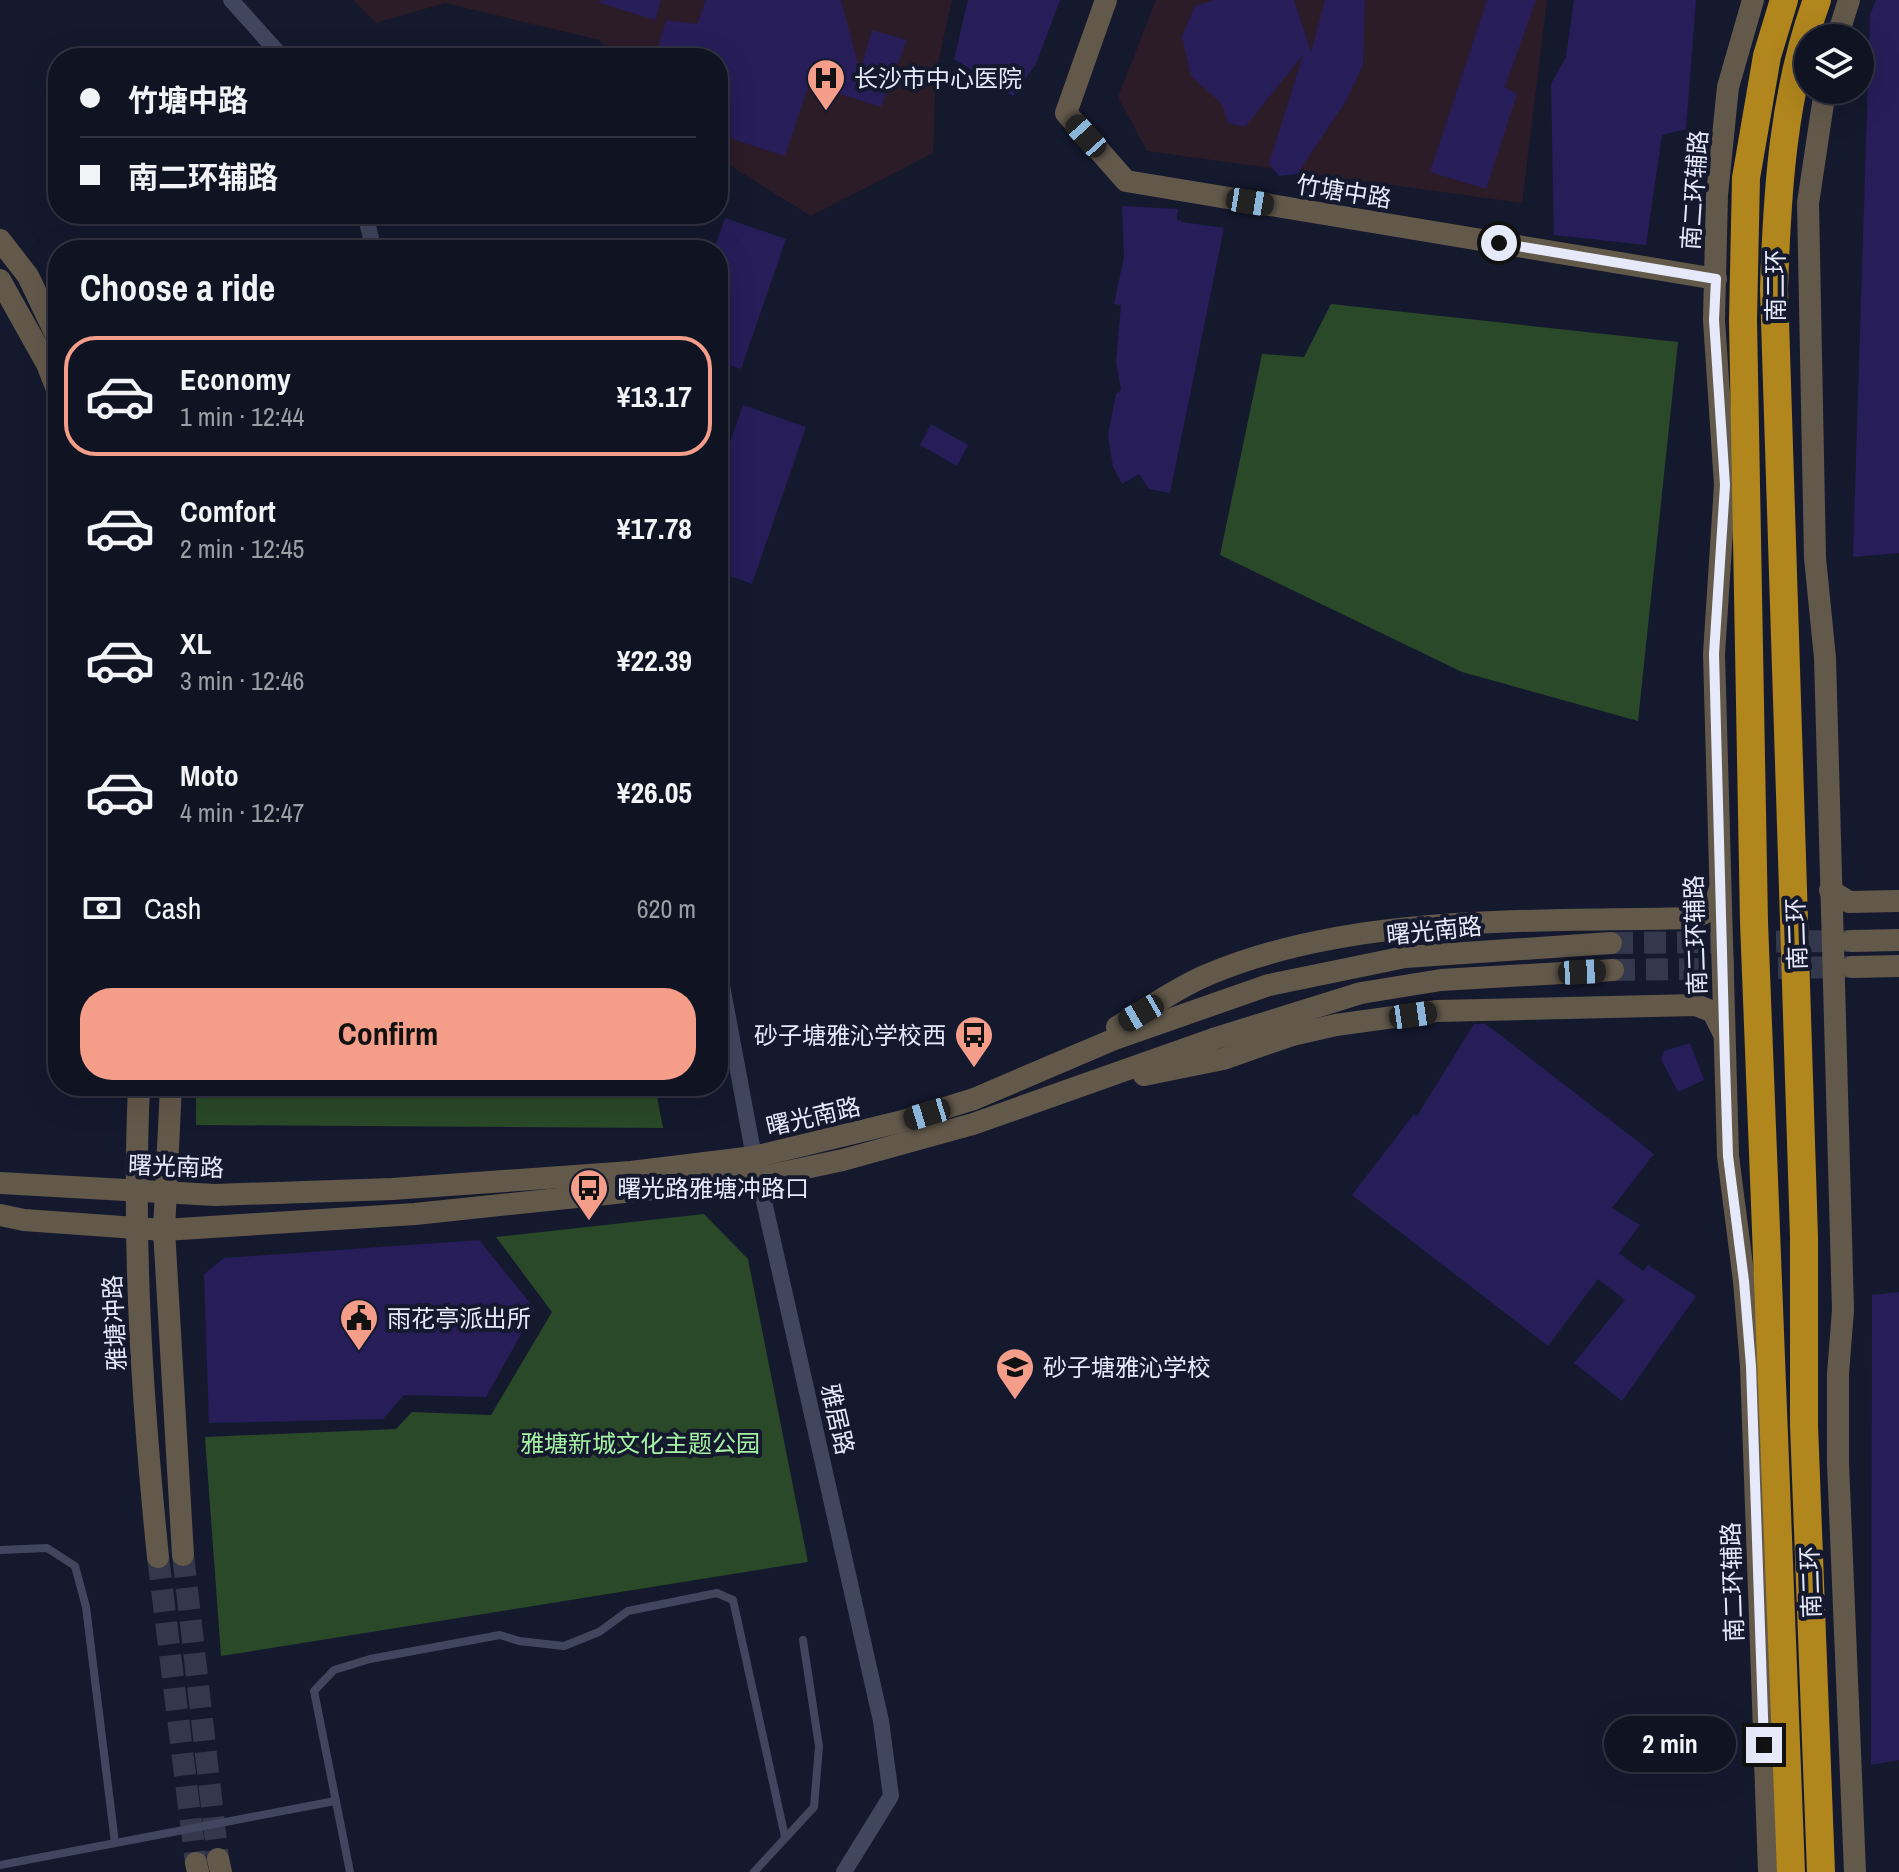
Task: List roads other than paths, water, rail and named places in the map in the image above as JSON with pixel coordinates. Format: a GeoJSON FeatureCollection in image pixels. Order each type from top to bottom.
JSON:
{"type":"FeatureCollection","features":[{"type":"Feature","properties":{"kind":"highway","name":"南二环"},"geometry":{"type":"LineString","coordinates":[[1784,0],[1767,56],[1746,178],[1743,293],[1754,937],[1791,1872]]}},
{"type":"Feature","properties":{"kind":"highway","name":"南二环"},"geometry":{"type":"LineString","coordinates":[[1817,0],[1798,66],[1783,141],[1774,289],[1802,1158],[1804,1425],[1821,1872]]}},
{"type":"Feature","properties":{"kind":"main road","name":"竹塘中路"},"geometry":{"type":"LineString","coordinates":[[1106,0],[1066,113],[1126,181],[1716,279]]}},
{"type":"Feature","properties":{"kind":"main road","name":"南二环辅路"},"geometry":{"type":"LineString","coordinates":[[1753,0],[1728,87],[1717,195],[1714,320],[1725,485],[1714,654],[1728,1156],[1751,1366],[1769,1872]]}},
{"type":"Feature","properties":{"kind":"main road"},"geometry":{"type":"LineString","coordinates":[[1841,24],[1849,0]]}},
{"type":"Feature","properties":{"kind":"main road"},"geometry":{"type":"LineString","coordinates":[[1823,104],[1808,203],[1815,558],[1825,658],[1839,896],[1843,1310],[1838,1374],[1838,1463],[1855,1872]]}},
{"type":"Feature","properties":{"kind":"main road"},"geometry":{"type":"LineString","coordinates":[[0,240],[28,276],[48,318]]}},
{"type":"Feature","properties":{"kind":"main road"},"geometry":{"type":"LineString","coordinates":[[0,280],[48,367]]}},
{"type":"Feature","properties":{"kind":"main road"},"geometry":{"type":"LineString","coordinates":[[1060,1060],[1204,976],[1284,951],[1346,938],[1439,927],[1690,918],[1709,912],[1716,906],[1720,890]]}},
{"type":"Feature","properties":{"kind":"main road"},"geometry":{"type":"LineString","coordinates":[[1839,896],[1899,901]]}},
{"type":"Feature","properties":{"kind":"main road"},"geometry":{"type":"LineString","coordinates":[[1851,941],[1899,940]]}},
{"type":"Feature","properties":{"kind":"main road","name":"曙光南路"},"geometry":{"type":"LineString","coordinates":[[0,1183],[215,1195],[392,1189],[631,1172],[756,1167],[945,1108],[1011,1084],[1060,1060],[1269,985],[1405,957],[1611,943]]}},
{"type":"Feature","properties":{"kind":"main road"},"geometry":{"type":"LineString","coordinates":[[1852,967],[1899,966]]}},
{"type":"Feature","properties":{"kind":"main road","name":"曙光南路"},"geometry":{"type":"LineString","coordinates":[[0,1215],[24,1220],[164,1230],[415,1214],[899,1146],[973,1124],[1213,1039],[1361,993],[1441,980],[1613,970]]}},
{"type":"Feature","properties":{"kind":"main road"},"geometry":{"type":"LineString","coordinates":[[1068,1090],[1223,1059],[1292,1035],[1336,1025],[1437,1011],[1686,1004],[1706,1007],[1713,1012],[1724,1033]]}},
{"type":"Feature","properties":{"kind":"main road","name":"雅塘冲路"},"geometry":{"type":"LineString","coordinates":[[139,1096],[135,1228],[149,1463],[158,1557]]}},
{"type":"Feature","properties":{"kind":"main road"},"geometry":{"type":"LineString","coordinates":[[171,1096],[164,1230],[183,1555]]}},
{"type":"Feature","properties":{"kind":"street"},"geometry":{"type":"LineString","coordinates":[[231,0],[274,48]]}},
{"type":"Feature","properties":{"kind":"street","name":"雅居路"},"geometry":{"type":"LineString","coordinates":[[728,1017],[756,1167],[881,1721],[891,1796],[844,1872]]}},
{"type":"Feature","properties":{"kind":"lane"},"geometry":{"type":"LineString","coordinates":[[0,1550],[47,1548],[75,1566],[86,1607],[115,1843]]}},
{"type":"Feature","properties":{"kind":"lane"},"geometry":{"type":"LineString","coordinates":[[350,1872],[314,1691],[334,1670],[370,1659],[500,1635],[519,1641],[564,1646],[599,1632],[628,1611],[717,1593],[733,1600],[785,1837]]}},
{"type":"Feature","properties":{"kind":"lane"},"geometry":{"type":"LineString","coordinates":[[754,1872],[814,1807],[819,1746],[803,1640]]}},
{"type":"Feature","properties":{"kind":"lane"},"geometry":{"type":"LineString","coordinates":[[0,1865],[335,1801]]}},
{"type":"Feature","properties":{"kind":"tunnel"},"geometry":{"type":"LineString","coordinates":[[1611,943],[1850,941]]}},
{"type":"Feature","properties":{"kind":"tunnel"},"geometry":{"type":"LineString","coordinates":[[1613,970],[1851,967]]}},
{"type":"Feature","properties":{"kind":"tunnel"},"geometry":{"type":"LineString","coordinates":[[183,1555],[218,1859]]}},
{"type":"Feature","properties":{"kind":"tunnel"},"geometry":{"type":"LineString","coordinates":[[158,1557],[196,1863]]}},
{"type":"Feature","properties":{"kind":"place","name":"长沙市中心医院"},"geometry":{"type":"Point","coordinates":[826,112]}},
{"type":"Feature","properties":{"kind":"place","name":"砂子塘雅沁学校西"},"geometry":{"type":"Point","coordinates":[974,1069]}},
{"type":"Feature","properties":{"kind":"place","name":"曙光路雅塘冲路口"},"geometry":{"type":"Point","coordinates":[589,1222]}},
{"type":"Feature","properties":{"kind":"place","name":"雨花亭派出所"},"geometry":{"type":"Point","coordinates":[359,1352]}},
{"type":"Feature","properties":{"kind":"place","name":"砂子塘雅沁学校"},"geometry":{"type":"Point","coordinates":[1015,1401]}},
{"type":"Feature","properties":{"kind":"park label","name":"雅塘新城文化主题公园"},"geometry":{"type":"Point","coordinates":[640,1443]}}]}
